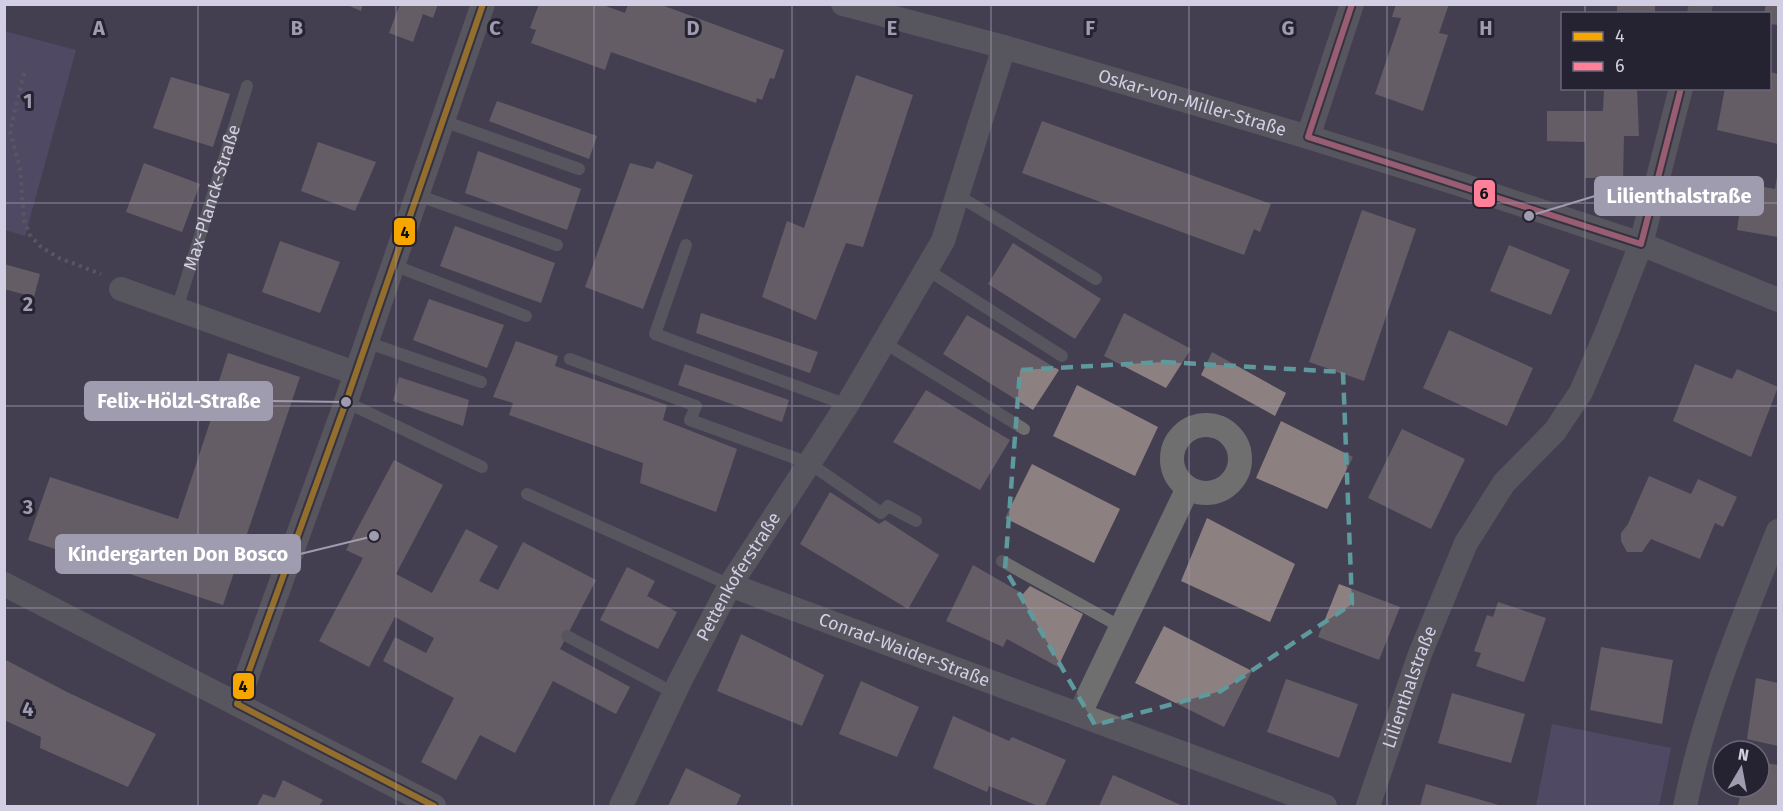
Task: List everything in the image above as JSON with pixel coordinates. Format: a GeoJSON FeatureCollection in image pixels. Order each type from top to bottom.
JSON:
{"type":"FeatureCollection","features":[{"type":"Feature","properties":{"kind":"street"},"geometry":{"type":"LineString","coordinates":[[237,704],[346,402],[483,4]]}},
{"type":"Feature","properties":{"kind":"street","name":"Oskar-von-Miller-Straße"},"geometry":{"type":"LineString","coordinates":[[843,4],[1004,47],[1308,136],[1641,244],[1779,300]]}},
{"type":"Feature","properties":{"kind":"street"},"geometry":{"type":"LineString","coordinates":[[1308,136],[1352,4]]}},
{"type":"Feature","properties":{"kind":"street","name":"Pettenkoferstraße"},"geometry":{"type":"LineString","coordinates":[[621,807],[674,693],[730,585],[847,405],[942,241],[1004,47]]}},
{"type":"Feature","properties":{"kind":"street","name":"Lilienthalstraße"},"geometry":{"type":"LineString","coordinates":[[1368,807],[1420,654],[1466,543],[1504,483],[1555,431],[1581,392],[1641,244],[1680,90]]}},
{"type":"Feature","properties":{"kind":"street"},"geometry":{"type":"LineString","coordinates":[[121,289],[355,373]]}},
{"type":"Feature","properties":{"kind":"street"},"geometry":{"type":"LineString","coordinates":[[1079,715],[1188,488]]}},
{"type":"Feature","properties":{"kind":"street"},"geometry":{"type":"LineString","coordinates":[[1684,807],[1694,759],[1732,648],[1779,531]]}},
{"type":"Feature","properties":{"kind":"street"},"geometry":{"type":"LineString","coordinates":[[4,584],[434,807]]}},
{"type":"Feature","properties":{"kind":"street","name":"Conrad-Waider-Straße"},"geometry":{"type":"LineString","coordinates":[[730,585],[1325,807]]}},
{"type":"Feature","properties":{"kind":"lane","name":"Max-Planck-Straße"},"geometry":{"type":"LineString","coordinates":[[177,309],[247,86]]}},
{"type":"Feature","properties":{"kind":"lane"},"geometry":{"type":"LineString","coordinates":[[443,122],[579,169]]}},
{"type":"Feature","properties":{"kind":"lane"},"geometry":{"type":"LineString","coordinates":[[417,195],[557,245]]}},
{"type":"Feature","properties":{"kind":"lane"},"geometry":{"type":"LineString","coordinates":[[957,195],[1096,279]]}},
{"type":"Feature","properties":{"kind":"lane"},"geometry":{"type":"LineString","coordinates":[[686,245],[655,333],[847,405]]}},
{"type":"Feature","properties":{"kind":"lane"},"geometry":{"type":"LineString","coordinates":[[393,266],[526,316]]}},
{"type":"Feature","properties":{"kind":"lane"},"geometry":{"type":"LineString","coordinates":[[926,269],[1062,356]]}},
{"type":"Feature","properties":{"kind":"lane"},"geometry":{"type":"LineString","coordinates":[[366,342],[481,382]]}},
{"type":"Feature","properties":{"kind":"lane"},"geometry":{"type":"LineString","coordinates":[[883,342],[1024,429]]}},
{"type":"Feature","properties":{"kind":"lane"},"geometry":{"type":"LineString","coordinates":[[570,359],[696,406],[690,420],[809,463],[881,513],[888,506],[916,521]]}},
{"type":"Feature","properties":{"kind":"lane"},"geometry":{"type":"LineString","coordinates":[[346,402],[482,467]]}},
{"type":"Feature","properties":{"kind":"lane"},"geometry":{"type":"LineString","coordinates":[[527,494],[730,585]]}},
{"type":"Feature","properties":{"kind":"lane"},"geometry":{"type":"LineString","coordinates":[[1002,561],[1121,627]]}},
{"type":"Feature","properties":{"kind":"lane"},"geometry":{"type":"LineString","coordinates":[[567,636],[674,693]]}},
{"type":"Feature","properties":{"kind":"path"},"geometry":{"type":"LineString","coordinates":[[24,73],[9,131],[20,168],[24,220],[30,235],[40,247],[59,258],[100,272],[121,289]]}},
{"type":"Feature","properties":{"kind":"highlighted area"},"geometry":{"type":"Polygon","coordinates":[[[1164,362],[1343,372],[1352,604],[1221,691],[1095,725],[1005,569],[1020,370],[1164,362]]]}},
{"type":"Feature","properties":{"kind":"shaded area"},"geometry":{"type":"Polygon","coordinates":[[[4,31],[76,50],[25,236],[5,230],[4,31]]]}},
{"type":"Feature","properties":{"kind":"shaded area"},"geometry":{"type":"Polygon","coordinates":[[[1552,724],[1671,748],[1659,806],[1536,806],[1552,724]]]}},
{"type":"Feature","properties":{"kind":"building"},"geometry":{"type":"Polygon","coordinates":[[[345,4],[363,4],[361,11],[345,4]]]}},
{"type":"Feature","properties":{"kind":"building"},"geometry":{"type":"Polygon","coordinates":[[[400,4],[438,4],[433,18],[423,14],[413,42],[389,33],[400,4]]]}},
{"type":"Feature","properties":{"kind":"building"},"geometry":{"type":"Polygon","coordinates":[[[539,4],[600,4],[625,13],[628,4],[659,4],[784,50],[774,79],[770,78],[762,100],[757,98],[756,103],[611,52],[605,70],[531,43],[536,30],[530,28],[539,4]]]}},
{"type":"Feature","properties":{"kind":"building"},"geometry":{"type":"Polygon","coordinates":[[[1396,4],[1449,4],[1439,33],[1448,35],[1423,111],[1375,94],[1401,18],[1392,17],[1396,4]]]}},
{"type":"Feature","properties":{"kind":"building"},"geometry":{"type":"Polygon","coordinates":[[[1617,4],[1655,4],[1655,12],[1617,12],[1617,4]]]}},
{"type":"Feature","properties":{"kind":"building"},"geometry":{"type":"Polygon","coordinates":[[[1766,4],[1778,4],[1778,25],[1771,24],[1771,12],[1764,12],[1766,4]]]}},
{"type":"Feature","properties":{"kind":"building"},"geometry":{"type":"Polygon","coordinates":[[[1771,72],[1778,74],[1778,144],[1717,130],[1725,90],[1771,90],[1771,72]]]}},
{"type":"Feature","properties":{"kind":"building"},"geometry":{"type":"Polygon","coordinates":[[[856,75],[913,95],[863,247],[846,243],[816,320],[762,297],[787,221],[804,228],[856,75]]]}},
{"type":"Feature","properties":{"kind":"building"},"geometry":{"type":"Polygon","coordinates":[[[171,77],[230,94],[213,147],[153,128],[171,77]]]}},
{"type":"Feature","properties":{"kind":"building"},"geometry":{"type":"Polygon","coordinates":[[[1604,90],[1637,90],[1639,136],[1624,136],[1623,178],[1585,178],[1585,142],[1547,141],[1547,111],[1603,111],[1604,90]]]}},
{"type":"Feature","properties":{"kind":"building"},"geometry":{"type":"Polygon","coordinates":[[[497,101],[597,136],[589,159],[489,121],[497,101]]]}},
{"type":"Feature","properties":{"kind":"building"},"geometry":{"type":"Polygon","coordinates":[[[1042,121],[1271,204],[1260,232],[1254,229],[1244,255],[1022,173],[1042,121]]]}},
{"type":"Feature","properties":{"kind":"building"},"geometry":{"type":"Polygon","coordinates":[[[318,142],[376,162],[355,211],[301,191],[318,142]]]}},
{"type":"Feature","properties":{"kind":"building"},"geometry":{"type":"Polygon","coordinates":[[[478,151],[581,189],[567,230],[465,193],[478,151]]]}},
{"type":"Feature","properties":{"kind":"building"},"geometry":{"type":"Polygon","coordinates":[[[657,161],[693,175],[643,309],[585,287],[630,163],[653,169],[657,161]]]}},
{"type":"Feature","properties":{"kind":"building"},"geometry":{"type":"Polygon","coordinates":[[[144,163],[200,184],[182,232],[126,212],[144,163]]]}},
{"type":"Feature","properties":{"kind":"building"},"geometry":{"type":"Polygon","coordinates":[[[1777,177],[1778,237],[1737,230],[1744,183],[1775,189],[1777,177]]]}},
{"type":"Feature","properties":{"kind":"building"},"geometry":{"type":"Polygon","coordinates":[[[1362,210],[1416,229],[1364,381],[1309,362],[1362,210]]]}},
{"type":"Feature","properties":{"kind":"building"},"geometry":{"type":"Polygon","coordinates":[[[455,226],[555,263],[541,303],[440,266],[455,226]]]}},
{"type":"Feature","properties":{"kind":"building"},"geometry":{"type":"Polygon","coordinates":[[[280,241],[340,262],[320,313],[262,292],[280,241]]]}},
{"type":"Feature","properties":{"kind":"building"},"geometry":{"type":"Polygon","coordinates":[[[1013,243],[1101,299],[1075,339],[988,284],[1013,243]]]}},
{"type":"Feature","properties":{"kind":"building"},"geometry":{"type":"Polygon","coordinates":[[[1509,245],[1570,270],[1551,315],[1490,291],[1509,245]]]}},
{"type":"Feature","properties":{"kind":"building"},"geometry":{"type":"Polygon","coordinates":[[[4,264],[40,274],[34,297],[4,289],[4,264]]]}},
{"type":"Feature","properties":{"kind":"building"},"geometry":{"type":"Polygon","coordinates":[[[429,299],[504,325],[487,368],[413,340],[429,299]]]}},
{"type":"Feature","properties":{"kind":"building"},"geometry":{"type":"Polygon","coordinates":[[[701,313],[818,352],[810,373],[696,333],[701,313]]]}},
{"type":"Feature","properties":{"kind":"building"},"geometry":{"type":"Polygon","coordinates":[[[1124,313],[1191,349],[1166,388],[1104,356],[1124,313]]]}},
{"type":"Feature","properties":{"kind":"building"},"geometry":{"type":"Polygon","coordinates":[[[967,315],[1059,370],[1033,410],[943,354],[967,315]]]}},
{"type":"Feature","properties":{"kind":"building"},"geometry":{"type":"Polygon","coordinates":[[[1449,330],[1533,368],[1507,426],[1423,388],[1449,330]]]}},
{"type":"Feature","properties":{"kind":"building"},"geometry":{"type":"Polygon","coordinates":[[[516,341],[558,356],[555,366],[667,405],[663,420],[737,449],[716,512],[640,483],[643,463],[509,415],[513,403],[493,397],[516,341]]]}},
{"type":"Feature","properties":{"kind":"building"},"geometry":{"type":"Polygon","coordinates":[[[1212,352],[1286,393],[1275,416],[1201,375],[1212,352]]]}},
{"type":"Feature","properties":{"kind":"building"},"geometry":{"type":"Polygon","coordinates":[[[228,353],[300,377],[223,605],[28,540],[50,477],[178,519],[211,419],[207,418],[228,353]]]}},
{"type":"Feature","properties":{"kind":"building"},"geometry":{"type":"Polygon","coordinates":[[[685,364],[789,400],[782,422],[678,385],[685,364]]]}},
{"type":"Feature","properties":{"kind":"building"},"geometry":{"type":"Polygon","coordinates":[[[1695,364],[1732,379],[1737,369],[1778,387],[1751,457],[1673,421],[1695,364]]]}},
{"type":"Feature","properties":{"kind":"building"},"geometry":{"type":"Polygon","coordinates":[[[399,377],[469,400],[463,426],[393,401],[399,377]]]}},
{"type":"Feature","properties":{"kind":"building"},"geometry":{"type":"Polygon","coordinates":[[[1077,385],[1158,427],[1135,476],[1053,436],[1077,385]]]}},
{"type":"Feature","properties":{"kind":"building"},"geometry":{"type":"Polygon","coordinates":[[[926,390],[1010,440],[980,490],[893,442],[926,390]]]}},
{"type":"Feature","properties":{"kind":"building"},"geometry":{"type":"Polygon","coordinates":[[[1281,421],[1353,457],[1327,509],[1256,478],[1281,421]]]}},
{"type":"Feature","properties":{"kind":"building"},"geometry":{"type":"Polygon","coordinates":[[[1402,429],[1465,459],[1431,529],[1368,498],[1402,429]]]}},
{"type":"Feature","properties":{"kind":"building"},"geometry":{"type":"Polygon","coordinates":[[[394,460],[443,485],[396,574],[432,593],[466,529],[498,546],[479,581],[498,590],[523,542],[596,580],[560,649],[630,687],[616,714],[553,681],[515,753],[480,735],[456,780],[421,762],[454,698],[383,661],[395,637],[426,653],[434,638],[395,617],[369,667],[319,641],[363,558],[346,550],[394,460]]]}},
{"type":"Feature","properties":{"kind":"building"},"geometry":{"type":"Polygon","coordinates":[[[1032,464],[1120,509],[1094,563],[1005,518],[1032,464]]]}},
{"type":"Feature","properties":{"kind":"building"},"geometry":{"type":"Polygon","coordinates":[[[1649,476],[1691,494],[1698,479],[1737,497],[1723,527],[1715,523],[1700,559],[1651,539],[1642,552],[1627,552],[1621,541],[1621,533],[1628,524],[1649,476]]]}},
{"type":"Feature","properties":{"kind":"building"},"geometry":{"type":"Polygon","coordinates":[[[830,492],[879,524],[885,520],[939,555],[908,609],[800,544],[830,492]]]}},
{"type":"Feature","properties":{"kind":"building"},"geometry":{"type":"Polygon","coordinates":[[[1207,518],[1295,564],[1270,622],[1181,581],[1207,518]]]}},
{"type":"Feature","properties":{"kind":"building"},"geometry":{"type":"Polygon","coordinates":[[[973,565],[1023,594],[1030,586],[1083,614],[1058,667],[1007,639],[1003,647],[946,621],[973,565]]]}},
{"type":"Feature","properties":{"kind":"building"},"geometry":{"type":"Polygon","coordinates":[[[627,567],[655,581],[647,596],[677,612],[658,649],[600,620],[627,567]]]}},
{"type":"Feature","properties":{"kind":"building"},"geometry":{"type":"Polygon","coordinates":[[[1339,584],[1400,607],[1379,660],[1318,637],[1339,584]]]}},
{"type":"Feature","properties":{"kind":"building"},"geometry":{"type":"Polygon","coordinates":[[[1498,602],[1546,618],[1524,682],[1476,666],[1481,653],[1474,651],[1487,615],[1493,617],[1498,602]]]}},
{"type":"Feature","properties":{"kind":"building"},"geometry":{"type":"Polygon","coordinates":[[[1164,626],[1252,671],[1224,727],[1135,683],[1164,626]]]}},
{"type":"Feature","properties":{"kind":"building"},"geometry":{"type":"Polygon","coordinates":[[[741,634],[824,675],[802,726],[717,691],[741,634]]]}},
{"type":"Feature","properties":{"kind":"building"},"geometry":{"type":"Polygon","coordinates":[[[1601,647],[1673,660],[1662,724],[1590,710],[1601,647]]]}},
{"type":"Feature","properties":{"kind":"building"},"geometry":{"type":"Polygon","coordinates":[[[4,659],[156,734],[128,787],[40,748],[41,737],[4,720],[4,659]]]}},
{"type":"Feature","properties":{"kind":"building"},"geometry":{"type":"Polygon","coordinates":[[[1756,678],[1778,683],[1778,746],[1771,744],[1771,739],[1747,739],[1756,678]]]}},
{"type":"Feature","properties":{"kind":"building"},"geometry":{"type":"Polygon","coordinates":[[[1286,679],[1358,704],[1339,758],[1267,732],[1286,679]]]}},
{"type":"Feature","properties":{"kind":"building"},"geometry":{"type":"Polygon","coordinates":[[[861,681],[919,707],[897,757],[839,734],[861,681]]]}},
{"type":"Feature","properties":{"kind":"building"},"geometry":{"type":"Polygon","coordinates":[[[1452,693],[1525,714],[1511,763],[1438,743],[1452,693]]]}},
{"type":"Feature","properties":{"kind":"building"},"geometry":{"type":"Polygon","coordinates":[[[953,716],[1009,741],[1012,737],[1066,760],[1045,806],[1038,806],[989,786],[987,792],[933,768],[953,716]]]}},
{"type":"Feature","properties":{"kind":"building"},"geometry":{"type":"Polygon","coordinates":[[[1771,764],[1778,765],[1778,806],[1738,806],[1739,799],[1771,799],[1771,764]]]}},
{"type":"Feature","properties":{"kind":"building"},"geometry":{"type":"Polygon","coordinates":[[[686,768],[741,795],[736,806],[668,806],[686,768]]]}},
{"type":"Feature","properties":{"kind":"building"},"geometry":{"type":"Polygon","coordinates":[[[1113,775],[1183,806],[1099,806],[1113,775]]]}},
{"type":"Feature","properties":{"kind":"building"},"geometry":{"type":"Polygon","coordinates":[[[283,780],[323,800],[319,806],[257,806],[263,794],[275,798],[283,780]]]}},
{"type":"Feature","properties":{"kind":"building"},"geometry":{"type":"Polygon","coordinates":[[[1426,784],[1502,806],[1420,806],[1426,784]]]}},
{"type":"Feature","properties":{"kind":"transit line","name":"4"},"geometry":{"type":"LineString","coordinates":[[434,806],[237,704],[346,402],[483,4]]}},
{"type":"Feature","properties":{"kind":"transit line","name":"6"},"geometry":{"type":"LineString","coordinates":[[1352,4],[1308,137],[1641,244],[1680,90]]}},
{"type":"Feature","properties":{"kind":"place","name":"Lilienthalstraße"},"geometry":{"type":"Point","coordinates":[1529,216]}},
{"type":"Feature","properties":{"kind":"place","name":"Felix-Hölzl-Straße"},"geometry":{"type":"Point","coordinates":[346,402]}},
{"type":"Feature","properties":{"kind":"place","name":"Kindergarten Don Bosco"},"geometry":{"type":"Point","coordinates":[374,536]}}]}
